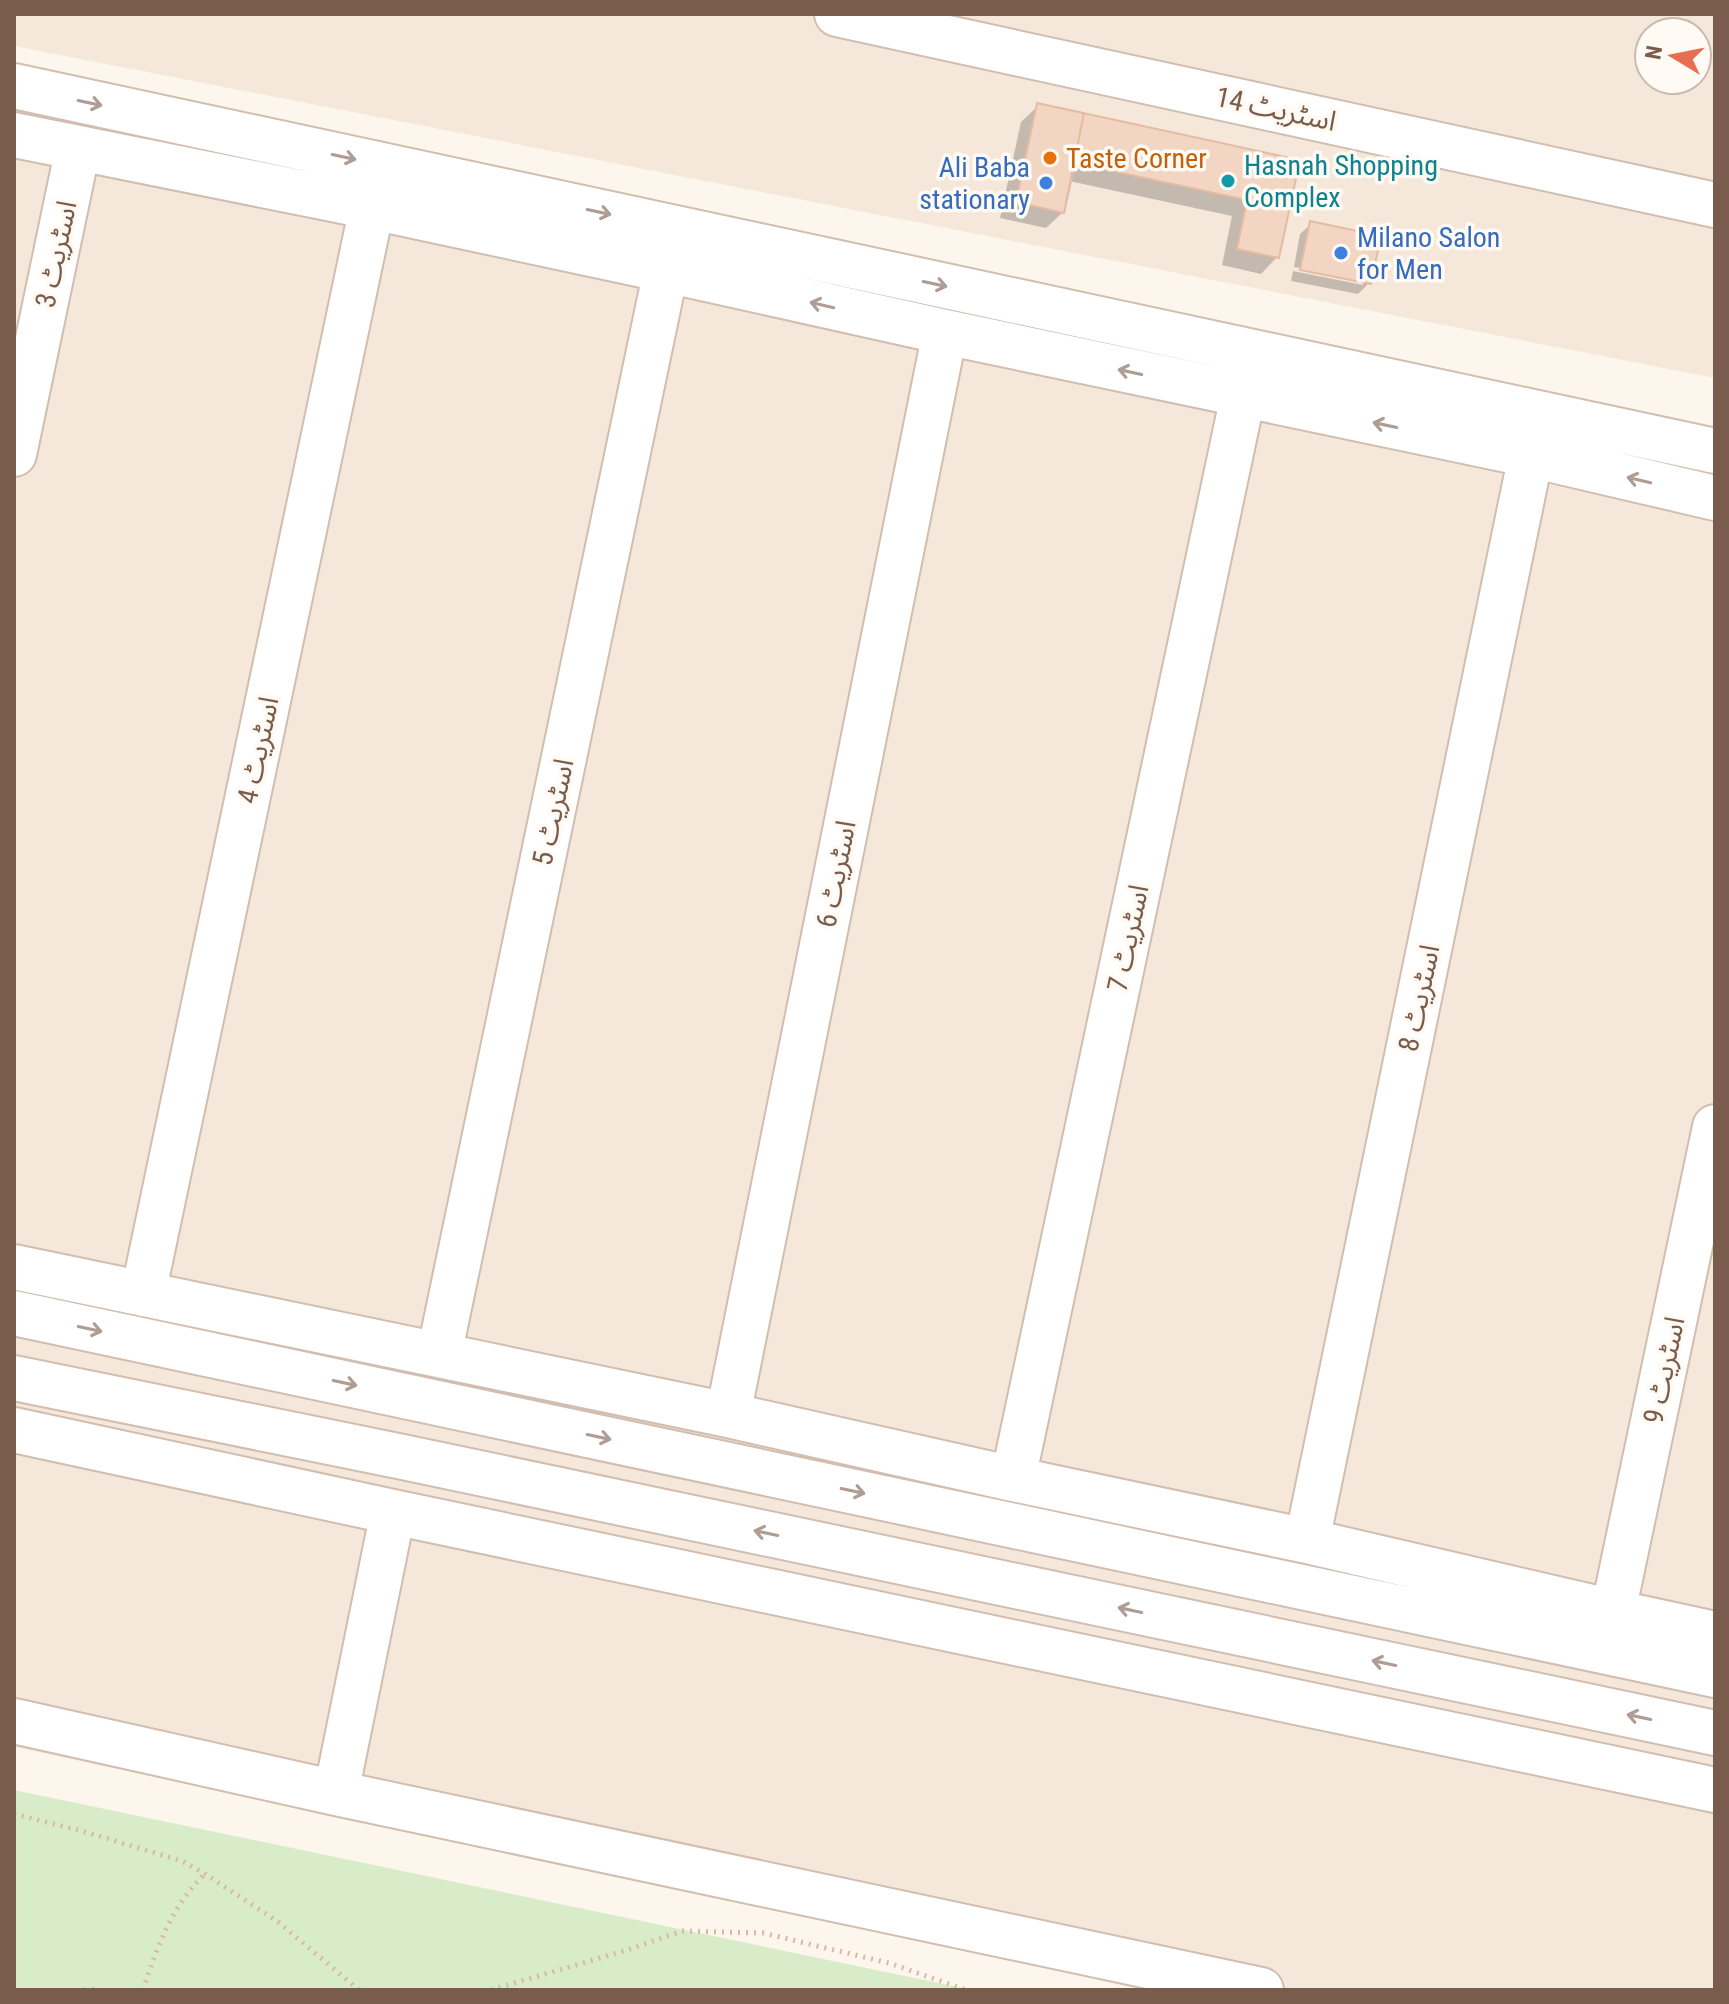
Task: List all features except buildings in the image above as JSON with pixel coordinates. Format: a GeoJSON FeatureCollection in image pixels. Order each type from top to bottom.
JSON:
{"type":"FeatureCollection","features":[{"type":"Feature","properties":{"kind":"street","name":"اسٹریٹ 14"},"geometry":{"type":"LineString","coordinates":[[856,16],[1715,205]]}},
{"type":"Feature","properties":{"kind":"street"},"geometry":{"type":"LineString","coordinates":[[14,86],[1715,451]]}},
{"type":"Feature","properties":{"kind":"street"},"geometry":{"type":"LineString","coordinates":[[14,135],[372,207],[1243,396],[1531,455],[1715,498]]}},
{"type":"Feature","properties":{"kind":"street","name":"اسٹریٹ 3"},"geometry":{"type":"LineString","coordinates":[[14,454],[78,148]]}},
{"type":"Feature","properties":{"kind":"street","name":"اسٹریٹ 4"},"geometry":{"type":"LineString","coordinates":[[143,1294],[372,207]]}},
{"type":"Feature","properties":{"kind":"street","name":"اسٹریٹ 5"},"geometry":{"type":"LineString","coordinates":[[439,1355],[666,270]]}},
{"type":"Feature","properties":{"kind":"street"},"geometry":{"type":"LineString","coordinates":[[875,317],[885,274]]}},
{"type":"Feature","properties":{"kind":"street","name":"اسٹریٹ 6"},"geometry":{"type":"LineString","coordinates":[[728,1415],[945,332]]}},
{"type":"Feature","properties":{"kind":"street","name":"اسٹریٹ 7"},"geometry":{"type":"LineString","coordinates":[[1013,1479],[1243,396]]}},
{"type":"Feature","properties":{"kind":"street","name":"اسٹریٹ 8"},"geometry":{"type":"LineString","coordinates":[[1307,1541],[1531,455]]}},
{"type":"Feature","properties":{"kind":"street","name":"اسٹریٹ 9"},"geometry":{"type":"LineString","coordinates":[[1613,1612],[1715,1127]]}},
{"type":"Feature","properties":{"kind":"street"},"geometry":{"type":"LineString","coordinates":[[14,1267],[728,1415],[1307,1541],[1715,1634]]}},
{"type":"Feature","properties":{"kind":"street"},"geometry":{"type":"LineString","coordinates":[[14,1313],[1715,1675]]}},
{"type":"Feature","properties":{"kind":"street"},"geometry":{"type":"LineString","coordinates":[[14,1378],[429,1462],[1715,1733]]}},
{"type":"Feature","properties":{"kind":"street"},"geometry":{"type":"LineString","coordinates":[[14,1430],[1715,1790]]}},
{"type":"Feature","properties":{"kind":"street"},"geometry":{"type":"LineString","coordinates":[[336,1793],[393,1512]]}},
{"type":"Feature","properties":{"kind":"street"},"geometry":{"type":"LineString","coordinates":[[14,1721],[336,1793],[1261,1990]]}},
{"type":"Feature","properties":{"kind":"path"},"geometry":{"type":"LineString","coordinates":[[14,1814],[182,1861],[277,1921],[359,1990]]}},
{"type":"Feature","properties":{"kind":"path"},"geometry":{"type":"LineString","coordinates":[[143,1990],[157,1947],[171,1919],[205,1874]]}},
{"type":"Feature","properties":{"kind":"path"},"geometry":{"type":"LineString","coordinates":[[491,1990],[682,1931],[763,1933],[889,1963],[966,1990]]}},
{"type":"Feature","properties":{"kind":"path"},"geometry":{"type":"LineString","coordinates":[[85,1990],[96,1990]]}},
{"type":"Feature","properties":{"kind":"shaded area"},"geometry":{"type":"Polygon","coordinates":[[[14,14],[1715,14],[1715,378],[14,46],[14,14]]]}},
{"type":"Feature","properties":{"kind":"shaded area"},"geometry":{"type":"Polygon","coordinates":[[[14,152],[1715,520],[1715,1990],[1167,1990],[14,1747],[14,152]]]}},
{"type":"Feature","properties":{"kind":"green space"},"geometry":{"type":"Polygon","coordinates":[[[14,1790],[972,1990],[14,1990],[14,1790]]]}},
{"type":"Feature","properties":{"kind":"place","name":"Taste Corner"},"geometry":{"type":"Point","coordinates":[1050,158]}},
{"type":"Feature","properties":{"kind":"place","name":"Hasnah Shopping Complex"},"geometry":{"type":"Point","coordinates":[1228,181]}},
{"type":"Feature","properties":{"kind":"place","name":"Ali Baba stationary"},"geometry":{"type":"Point","coordinates":[1046,183]}},
{"type":"Feature","properties":{"kind":"place","name":"Milano Salon for Men"},"geometry":{"type":"Point","coordinates":[1341,253]}}]}
